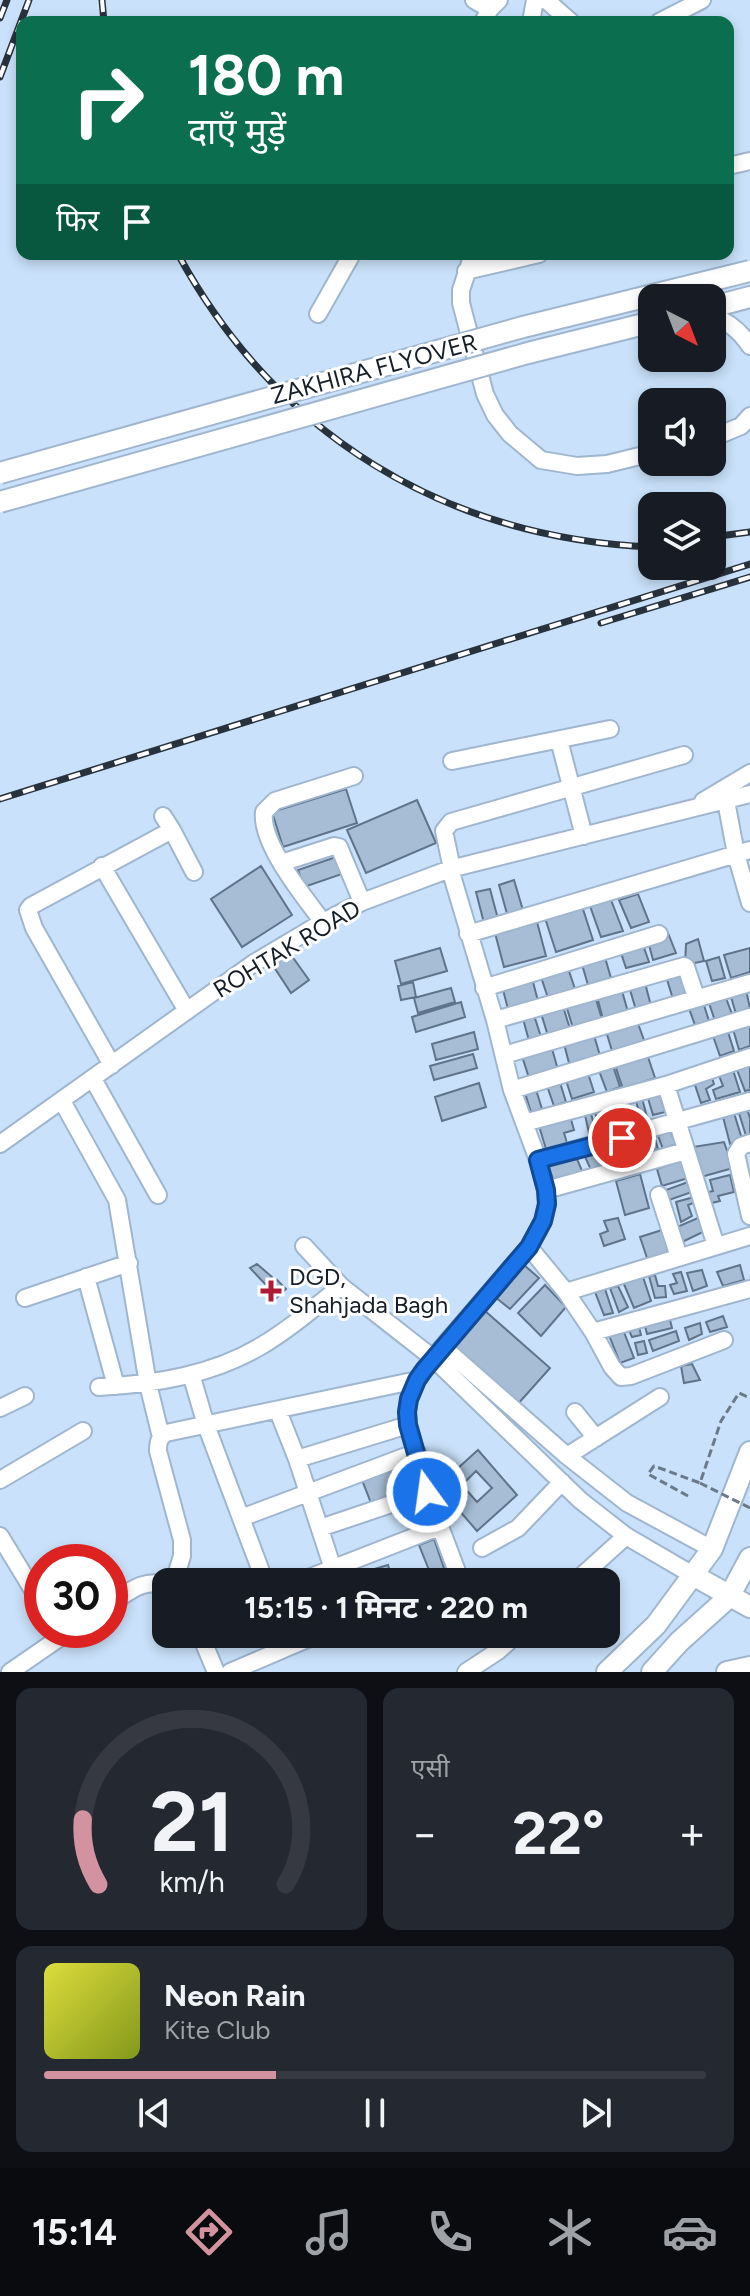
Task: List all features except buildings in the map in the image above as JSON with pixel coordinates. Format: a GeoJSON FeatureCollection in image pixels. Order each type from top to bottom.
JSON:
{"type":"FeatureCollection","features":[{"type":"Feature","properties":{"kind":"main road","name":"ZAKHIRA FLYOVER"},"geometry":{"type":"LineString","coordinates":[[0,473],[523,327],[750,271]]}},
{"type":"Feature","properties":{"kind":"main road"},"geometry":{"type":"LineString","coordinates":[[726,303],[750,297]]}},
{"type":"Feature","properties":{"kind":"main road","name":"ZAKHIRA FLYOVER"},"geometry":{"type":"LineString","coordinates":[[0,502],[528,353],[638,326]]}},
{"type":"Feature","properties":{"kind":"main road"},"geometry":{"type":"LineString","coordinates":[[607,1672],[656,1625],[712,1549],[750,1452]]}},
{"type":"Feature","properties":{"kind":"main road"},"geometry":{"type":"LineString","coordinates":[[652,1672],[679,1642],[729,1597],[749,1563],[712,1549]]}},
{"type":"Feature","properties":{"kind":"main road"},"geometry":{"type":"LineString","coordinates":[[691,1574],[750,1607]]}},
{"type":"Feature","properties":{"kind":"main road"},"geometry":{"type":"LineString","coordinates":[[727,1672],[750,1667]]}},
{"type":"Feature","properties":{"kind":"street"},"geometry":{"type":"LineString","coordinates":[[474,0],[491,10]]}},
{"type":"Feature","properties":{"kind":"street"},"geometry":{"type":"LineString","coordinates":[[546,0],[564,16]]}},
{"type":"Feature","properties":{"kind":"street"},"geometry":{"type":"LineString","coordinates":[[672,16],[702,0]]}},
{"type":"Feature","properties":{"kind":"street"},"geometry":{"type":"LineString","coordinates":[[318,314],[349,260]]}},
{"type":"Feature","properties":{"kind":"street"},"geometry":{"type":"LineString","coordinates":[[471,260],[461,290],[461,303],[485,394],[495,415],[510,434],[541,460],[577,466],[607,464],[638,456]]}},
{"type":"Feature","properties":{"kind":"street"},"geometry":{"type":"LineString","coordinates":[[466,271],[513,260]]}},
{"type":"Feature","properties":{"kind":"street"},"geometry":{"type":"LineString","coordinates":[[726,321],[741,333],[750,346]]}},
{"type":"Feature","properties":{"kind":"street"},"geometry":{"type":"LineString","coordinates":[[726,432],[741,426],[750,416]]}},
{"type":"Feature","properties":{"kind":"street"},"geometry":{"type":"LineString","coordinates":[[452,761],[610,729]]}},
{"type":"Feature","properties":{"kind":"street"},"geometry":{"type":"LineString","coordinates":[[559,740],[584,836]]}},
{"type":"Feature","properties":{"kind":"street"},"geometry":{"type":"LineString","coordinates":[[455,1568],[427,1492],[407,1412],[417,1380],[529,1247],[543,1221],[547,1204],[538,1160],[512,1090],[495,1020],[468,934],[444,831],[451,822],[684,755]]}},
{"type":"Feature","properties":{"kind":"street"},"geometry":{"type":"LineString","coordinates":[[685,811],[750,773]]}},
{"type":"Feature","properties":{"kind":"street"},"geometry":{"type":"LineString","coordinates":[[323,922],[281,863],[264,823],[267,808],[275,801],[354,776]]}},
{"type":"Feature","properties":{"kind":"street","name":"ROHTAK ROAD"},"geometry":{"type":"LineString","coordinates":[[0,1144],[254,963],[362,902],[451,869],[750,794]]}},
{"type":"Feature","properties":{"kind":"street"},"geometry":{"type":"LineString","coordinates":[[726,801],[743,852],[750,903]]}},
{"type":"Feature","properties":{"kind":"street"},"geometry":{"type":"LineString","coordinates":[[112,1065],[34,928],[28,910],[168,823],[194,872]]}},
{"type":"Feature","properties":{"kind":"street"},"geometry":{"type":"LineString","coordinates":[[281,863],[339,847],[362,902]]}},
{"type":"Feature","properties":{"kind":"street"},"geometry":{"type":"LineString","coordinates":[[468,934],[743,852]]}},
{"type":"Feature","properties":{"kind":"street"},"geometry":{"type":"LineString","coordinates":[[102,866],[187,1011]]}},
{"type":"Feature","properties":{"kind":"street"},"geometry":{"type":"LineString","coordinates":[[484,988],[659,934]]}},
{"type":"Feature","properties":{"kind":"street"},"geometry":{"type":"LineString","coordinates":[[495,1020],[684,966],[696,997]]}},
{"type":"Feature","properties":{"kind":"street"},"geometry":{"type":"LineString","coordinates":[[504,1055],[750,983]]}},
{"type":"Feature","properties":{"kind":"street"},"geometry":{"type":"LineString","coordinates":[[512,1090],[750,1017]]}},
{"type":"Feature","properties":{"kind":"street"},"geometry":{"type":"LineString","coordinates":[[524,1123],[666,1085],[750,1057]]}},
{"type":"Feature","properties":{"kind":"street"},"geometry":{"type":"LineString","coordinates":[[93,1079],[158,1195]]}},
{"type":"Feature","properties":{"kind":"street"},"geometry":{"type":"LineString","coordinates":[[666,1085],[716,1246]]}},
{"type":"Feature","properties":{"kind":"street"},"geometry":{"type":"LineString","coordinates":[[62,1101],[117,1200],[148,1384],[161,1437]]}},
{"type":"Feature","properties":{"kind":"street"},"geometry":{"type":"LineString","coordinates":[[538,1160],[750,1101]]}},
{"type":"Feature","properties":{"kind":"street"},"geometry":{"type":"LineString","coordinates":[[750,1143],[741,1146],[736,1154],[750,1216]]}},
{"type":"Feature","properties":{"kind":"street"},"geometry":{"type":"LineString","coordinates":[[546,1190],[686,1151]]}},
{"type":"Feature","properties":{"kind":"street"},"geometry":{"type":"LineString","coordinates":[[659,1195],[679,1257]]}},
{"type":"Feature","properties":{"kind":"street"},"geometry":{"type":"LineString","coordinates":[[566,1292],[750,1236]]}},
{"type":"Feature","properties":{"kind":"street"},"geometry":{"type":"LineString","coordinates":[[304,1246],[341,1286],[438,1352],[627,1503],[712,1549]]}},
{"type":"Feature","properties":{"kind":"street"},"geometry":{"type":"LineString","coordinates":[[529,1247],[566,1292],[621,1377],[631,1376],[724,1340]]}},
{"type":"Feature","properties":{"kind":"street"},"geometry":{"type":"LineString","coordinates":[[25,1298],[129,1263]]}},
{"type":"Feature","properties":{"kind":"street"},"geometry":{"type":"LineString","coordinates":[[86,1277],[108,1386],[148,1384],[234,1360],[286,1330],[341,1286]]}},
{"type":"Feature","properties":{"kind":"street"},"geometry":{"type":"LineString","coordinates":[[593,1332],[750,1289]]}},
{"type":"Feature","properties":{"kind":"street"},"geometry":{"type":"LineString","coordinates":[[438,1352],[580,1500],[626,1536],[691,1574]]}},
{"type":"Feature","properties":{"kind":"street"},"geometry":{"type":"LineString","coordinates":[[191,1374],[206,1425],[260,1568]]}},
{"type":"Feature","properties":{"kind":"street"},"geometry":{"type":"LineString","coordinates":[[178,1568],[183,1548],[180,1530],[158,1451],[158,1443],[166,1433],[417,1380]]}},
{"type":"Feature","properties":{"kind":"street"},"geometry":{"type":"LineString","coordinates":[[0,1408],[25,1396]]}},
{"type":"Feature","properties":{"kind":"street"},"geometry":{"type":"LineString","coordinates":[[567,1456],[660,1397]]}},
{"type":"Feature","properties":{"kind":"street"},"geometry":{"type":"LineString","coordinates":[[278,1411],[333,1568]]}},
{"type":"Feature","properties":{"kind":"street"},"geometry":{"type":"LineString","coordinates":[[575,1412],[596,1438]]}},
{"type":"Feature","properties":{"kind":"street"},"geometry":{"type":"LineString","coordinates":[[297,1459],[408,1425]]}},
{"type":"Feature","properties":{"kind":"street"},"geometry":{"type":"LineString","coordinates":[[0,1480],[83,1431]]}},
{"type":"Feature","properties":{"kind":"street"},"geometry":{"type":"LineString","coordinates":[[241,1518],[417,1452]]}},
{"type":"Feature","properties":{"kind":"street"},"geometry":{"type":"LineString","coordinates":[[482,1548],[518,1528],[562,1482]]}},
{"type":"Feature","properties":{"kind":"street"},"geometry":{"type":"LineString","coordinates":[[320,1528],[427,1492]]}},
{"type":"Feature","properties":{"kind":"street"},"geometry":{"type":"LineString","coordinates":[[336,1568],[439,1527]]}},
{"type":"Feature","properties":{"kind":"street"},"geometry":{"type":"LineString","coordinates":[[0,1536],[24,1575]]}},
{"type":"Feature","properties":{"kind":"street"},"geometry":{"type":"LineString","coordinates":[[591,1568],[626,1536]]}},
{"type":"Feature","properties":{"kind":"street"},"geometry":{"type":"LineString","coordinates":[[128,1593],[152,1582]]}},
{"type":"Feature","properties":{"kind":"street"},"geometry":{"type":"LineString","coordinates":[[10,1672],[42,1648]]}},
{"type":"Feature","properties":{"kind":"street"},"geometry":{"type":"LineString","coordinates":[[206,1648],[216,1672]]}},
{"type":"Feature","properties":{"kind":"street"},"geometry":{"type":"LineString","coordinates":[[230,1672],[286,1648]]}},
{"type":"Feature","properties":{"kind":"street"},"geometry":{"type":"LineString","coordinates":[[466,1672],[501,1648]]}},
{"type":"Feature","properties":{"kind":"path"},"geometry":{"type":"LineString","coordinates":[[700,1483],[721,1421],[739,1393],[750,1398]]}},
{"type":"Feature","properties":{"kind":"path"},"geometry":{"type":"LineString","coordinates":[[688,1496],[648,1474],[654,1466],[700,1483],[750,1508]]}},
{"type":"Feature","properties":{"kind":"railway"},"geometry":{"type":"LineString","coordinates":[[0,18],[7,0]]}},
{"type":"Feature","properties":{"kind":"railway"},"geometry":{"type":"LineString","coordinates":[[23,16],[29,0]]}},
{"type":"Feature","properties":{"kind":"railway"},"geometry":{"type":"LineString","coordinates":[[102,0],[103,16]]}},
{"type":"Feature","properties":{"kind":"railway"},"geometry":{"type":"LineString","coordinates":[[0,77],[16,35]]}},
{"type":"Feature","properties":{"kind":"railway"},"geometry":{"type":"LineString","coordinates":[[182,260],[218,318],[265,375],[317,424],[375,465],[438,498],[505,523],[577,539],[638,546]]}},
{"type":"Feature","properties":{"kind":"railway"},"geometry":{"type":"LineString","coordinates":[[726,535],[750,532]]}},
{"type":"Feature","properties":{"kind":"railway"},"geometry":{"type":"LineString","coordinates":[[0,799],[750,564]]}},
{"type":"Feature","properties":{"kind":"railway"},"geometry":{"type":"LineString","coordinates":[[601,623],[750,577]]}},
{"type":"Feature","properties":{"kind":"place","name":"DGD, Shahjada Bagh"},"geometry":{"type":"Point","coordinates":[271,1291]}},
{"type":"Feature","properties":{"kind":"route"},"geometry":{"type":"LineString","coordinates":[[427,1492],[408,1425],[409,1399],[417,1380],[433,1358],[529,1247],[543,1221],[547,1204],[538,1160],[622,1138]]}}]}
